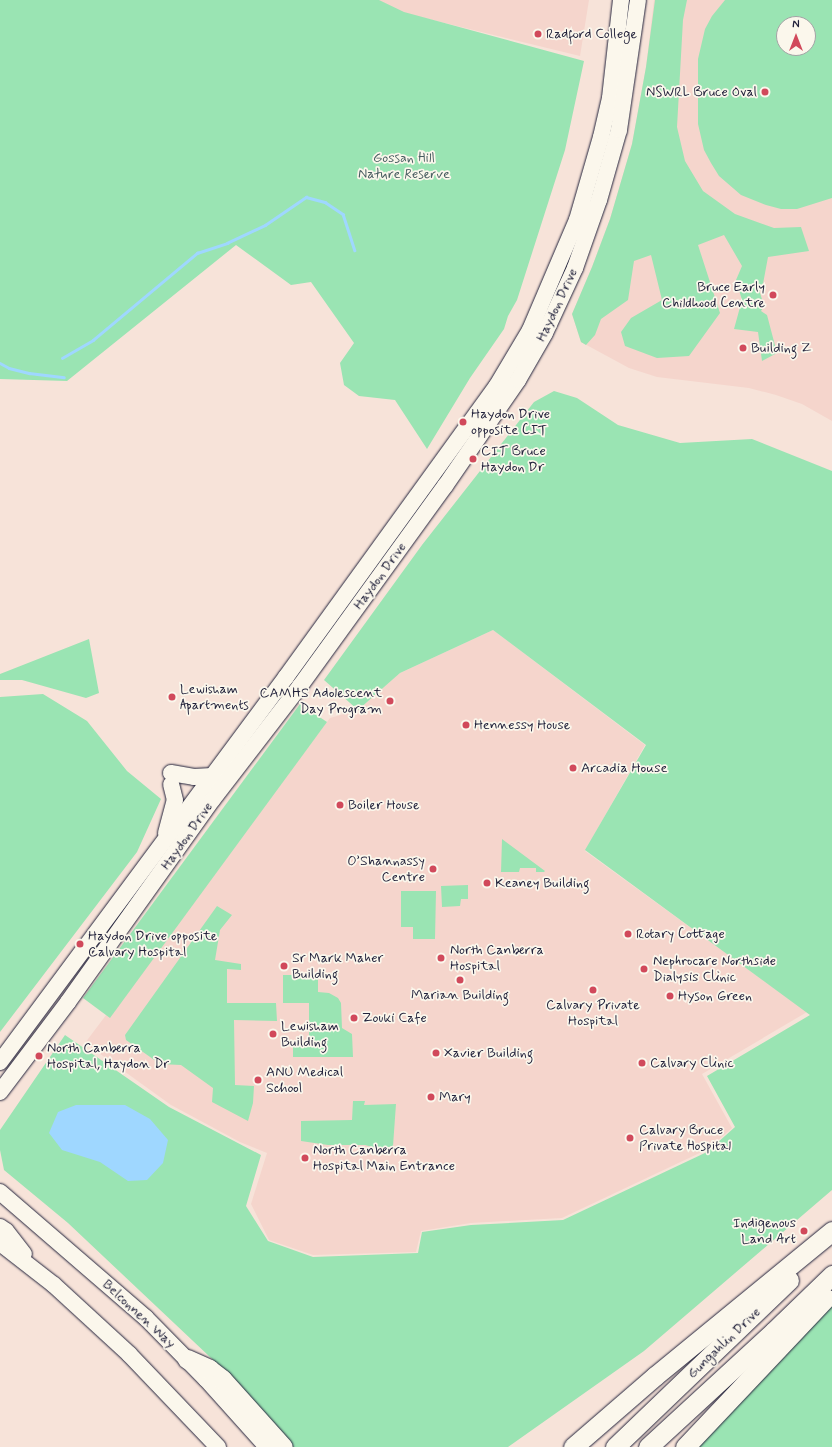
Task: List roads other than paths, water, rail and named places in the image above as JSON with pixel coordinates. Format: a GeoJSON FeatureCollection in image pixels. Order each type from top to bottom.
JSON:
{"type":"FeatureCollection","features":[{"type":"Feature","properties":{"kind":"highway"},"geometry":{"type":"LineString","coordinates":[[573,1447],[655,1376],[832,1231]]}},
{"type":"Feature","properties":{"kind":"highway","name":"Gungahlin Drive"},"geometry":{"type":"LineString","coordinates":[[615,1447],[832,1239]]}},
{"type":"Feature","properties":{"kind":"highway","name":"Gungahlin Drive"},"geometry":{"type":"LineString","coordinates":[[648,1447],[774,1332],[832,1275]]}},
{"type":"Feature","properties":{"kind":"highway"},"geometry":{"type":"LineString","coordinates":[[685,1447],[832,1291]]}},
{"type":"Feature","properties":{"kind":"highway"},"geometry":{"type":"LineString","coordinates":[[187,1359],[209,1369],[222,1379],[283,1447]]}},
{"type":"Feature","properties":{"kind":"main road","name":"Haydon Drive"},"geometry":{"type":"LineString","coordinates":[[0,1062],[164,842],[496,388],[530,330],[577,220],[601,137],[610,98],[621,0]]}},
{"type":"Feature","properties":{"kind":"main road","name":"Haydon Drive"},"geometry":{"type":"LineString","coordinates":[[1,1092],[213,799],[300,686],[518,380],[545,333],[575,268],[599,200],[619,130],[638,0]]}},
{"type":"Feature","properties":{"kind":"main road"},"geometry":{"type":"LineString","coordinates":[[381,546],[394,556]]}},
{"type":"Feature","properties":{"kind":"main road"},"geometry":{"type":"LineString","coordinates":[[164,842],[175,800],[171,779],[212,776]]}},
{"type":"Feature","properties":{"kind":"main road","name":"Belconnen Way"},"geometry":{"type":"LineString","coordinates":[[0,1192],[124,1298],[187,1359],[267,1447]]}},
{"type":"Feature","properties":{"kind":"main road"},"geometry":{"type":"LineString","coordinates":[[0,1227],[6,1231],[39,1272]]}},
{"type":"Feature","properties":{"kind":"main road"},"geometry":{"type":"LineString","coordinates":[[0,1243],[39,1272],[129,1354],[218,1447]]}},
{"type":"Feature","properties":{"kind":"water"},"geometry":{"type":"Polygon","coordinates":[[[76,1105],[125,1105],[150,1119],[168,1140],[163,1163],[147,1180],[128,1181],[100,1162],[62,1150],[49,1133],[58,1112],[76,1105]]]}},
{"type":"Feature","properties":{"kind":"waterway"},"geometry":{"type":"LineString","coordinates":[[62,358],[93,340],[197,253],[227,243],[265,225],[306,197],[325,202],[343,214],[355,250]]}},
{"type":"Feature","properties":{"kind":"waterway"},"geometry":{"type":"LineString","coordinates":[[0,363],[9,368],[29,373],[64,377]]}},
{"type":"Feature","properties":{"kind":"place","name":"Radford College"},"geometry":{"type":"Point","coordinates":[538,34]}},
{"type":"Feature","properties":{"kind":"place","name":"NSWRL Bruce Oval"},"geometry":{"type":"Point","coordinates":[765,92]}},
{"type":"Feature","properties":{"kind":"place","name":"Bruce Early Childhood Centre"},"geometry":{"type":"Point","coordinates":[773,295]}},
{"type":"Feature","properties":{"kind":"place","name":"Building Z"},"geometry":{"type":"Point","coordinates":[743,348]}},
{"type":"Feature","properties":{"kind":"place","name":"Haydon Drive opposite CIT"},"geometry":{"type":"Point","coordinates":[463,422]}},
{"type":"Feature","properties":{"kind":"place","name":"CIT Bruce Haydon Dr"},"geometry":{"type":"Point","coordinates":[473,459]}},
{"type":"Feature","properties":{"kind":"place","name":"Lewisham Apartments"},"geometry":{"type":"Point","coordinates":[172,697]}},
{"type":"Feature","properties":{"kind":"place","name":"CAMHS Adolescent Day Program"},"geometry":{"type":"Point","coordinates":[390,701]}},
{"type":"Feature","properties":{"kind":"place","name":"Hennessy House"},"geometry":{"type":"Point","coordinates":[466,725]}},
{"type":"Feature","properties":{"kind":"place","name":"Arcadia House"},"geometry":{"type":"Point","coordinates":[573,768]}},
{"type":"Feature","properties":{"kind":"place","name":"Boiler House"},"geometry":{"type":"Point","coordinates":[340,805]}},
{"type":"Feature","properties":{"kind":"place","name":"O’Shannassy Centre"},"geometry":{"type":"Point","coordinates":[433,869]}},
{"type":"Feature","properties":{"kind":"place","name":"Keaney Building"},"geometry":{"type":"Point","coordinates":[487,883]}},
{"type":"Feature","properties":{"kind":"place","name":"Rotary Cottage"},"geometry":{"type":"Point","coordinates":[628,934]}},
{"type":"Feature","properties":{"kind":"place","name":"Haydon Drive opposite Calvary Hospital"},"geometry":{"type":"Point","coordinates":[80,944]}},
{"type":"Feature","properties":{"kind":"place","name":"North Canberra Hospital"},"geometry":{"type":"Point","coordinates":[441,958]}},
{"type":"Feature","properties":{"kind":"place","name":"Sr Mark Maher Building"},"geometry":{"type":"Point","coordinates":[284,966]}},
{"type":"Feature","properties":{"kind":"place","name":"Nephrocare Northside Dialysis Clinic"},"geometry":{"type":"Point","coordinates":[644,969]}},
{"type":"Feature","properties":{"kind":"place","name":"Marian Building"},"geometry":{"type":"Point","coordinates":[460,980]}},
{"type":"Feature","properties":{"kind":"place","name":"Calvary Private Hospital"},"geometry":{"type":"Point","coordinates":[593,990]}},
{"type":"Feature","properties":{"kind":"place","name":"Hyson Green"},"geometry":{"type":"Point","coordinates":[670,996]}},
{"type":"Feature","properties":{"kind":"place","name":"Zouki Cafe"},"geometry":{"type":"Point","coordinates":[354,1018]}},
{"type":"Feature","properties":{"kind":"place","name":"Lewisham Building"},"geometry":{"type":"Point","coordinates":[273,1034]}},
{"type":"Feature","properties":{"kind":"place","name":"Xavier Building"},"geometry":{"type":"Point","coordinates":[436,1053]}},
{"type":"Feature","properties":{"kind":"place","name":"North Canberra Hospital, Haydon Dr"},"geometry":{"type":"Point","coordinates":[39,1056]}},
{"type":"Feature","properties":{"kind":"place","name":"Calvary Clinic"},"geometry":{"type":"Point","coordinates":[642,1063]}},
{"type":"Feature","properties":{"kind":"place","name":"ANU Medical School"},"geometry":{"type":"Point","coordinates":[258,1080]}},
{"type":"Feature","properties":{"kind":"place","name":"Mary"},"geometry":{"type":"Point","coordinates":[431,1097]}},
{"type":"Feature","properties":{"kind":"place","name":"Calvary Bruce Private Hospital"},"geometry":{"type":"Point","coordinates":[630,1138]}},
{"type":"Feature","properties":{"kind":"place","name":"North Canberra Hospital Main Entrance"},"geometry":{"type":"Point","coordinates":[305,1158]}},
{"type":"Feature","properties":{"kind":"place","name":"Indigenous Land Art"},"geometry":{"type":"Point","coordinates":[804,1231]}},
{"type":"Feature","properties":{"kind":"park label","name":"Gossan Hill Nature Reserve"},"geometry":{"type":"Point","coordinates":[404,166]}}]}
